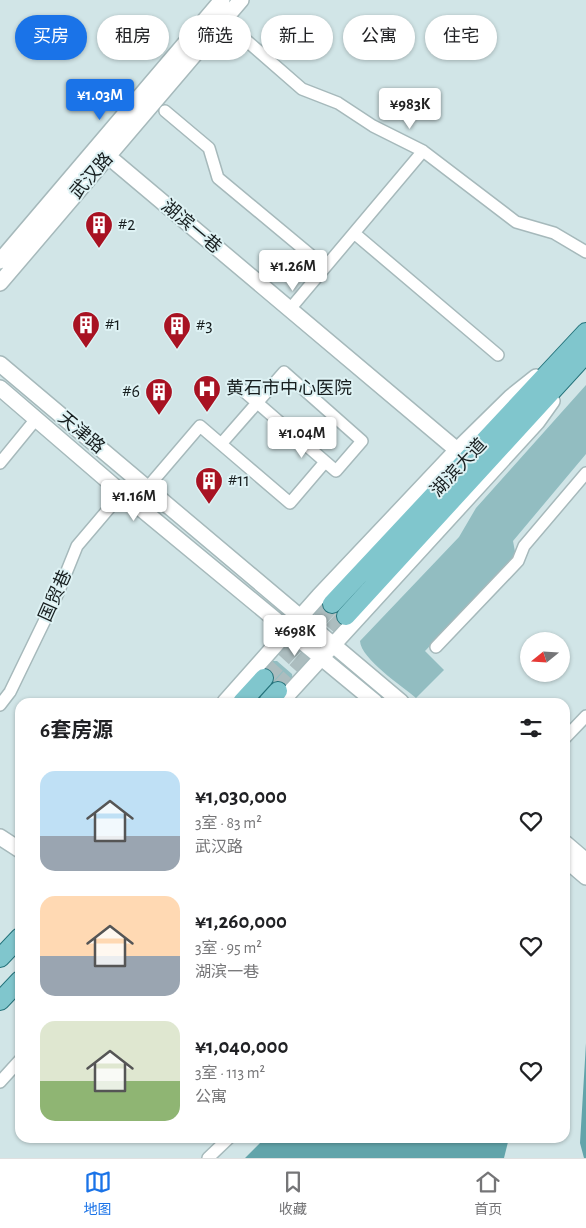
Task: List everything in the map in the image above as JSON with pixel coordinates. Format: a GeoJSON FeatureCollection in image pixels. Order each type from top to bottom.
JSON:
{"type":"FeatureCollection","features":[{"type":"Feature","properties":{"kind":"main road","name":"武汉路"},"geometry":{"type":"LineString","coordinates":[[0,261],[222,0]]}},
{"type":"Feature","properties":{"kind":"main road","name":"武汉路"},"geometry":{"type":"LineString","coordinates":[[229,15],[241,0]]}},
{"type":"Feature","properties":{"kind":"main road","name":"武汉路"},"geometry":{"type":"LineString","coordinates":[[0,283],[191,60]]}},
{"type":"Feature","properties":{"kind":"main road","name":"湖滨一巷"},"geometry":{"type":"LineString","coordinates":[[109,157],[458,450]]}},
{"type":"Feature","properties":{"kind":"main road","name":"湖滨大道"},"geometry":{"type":"LineString","coordinates":[[346,616],[577,357],[586,332]]}},
{"type":"Feature","properties":{"kind":"main road"},"geometry":{"type":"LineString","coordinates":[[229,698],[300,619],[510,397],[577,357]]}},
{"type":"Feature","properties":{"kind":"main road"},"geometry":{"type":"LineString","coordinates":[[276,698],[321,658],[537,422],[577,357]]}},
{"type":"Feature","properties":{"kind":"main road","name":"湖滨大道"},"geometry":{"type":"LineString","coordinates":[[332,604],[577,357]]}},
{"type":"Feature","properties":{"kind":"main road","name":"天津路"},"geometry":{"type":"LineString","coordinates":[[0,364],[332,646],[396,698]]}},
{"type":"Feature","properties":{"kind":"main road","name":"天津路"},"geometry":{"type":"LineString","coordinates":[[0,388],[122,493],[370,698]]}},
{"type":"Feature","properties":{"kind":"main road"},"geometry":{"type":"LineString","coordinates":[[246,698],[264,678]]}},
{"type":"Feature","properties":{"kind":"main road"},"geometry":{"type":"LineString","coordinates":[[0,837],[15,847]]}},
{"type":"Feature","properties":{"kind":"main road"},"geometry":{"type":"LineString","coordinates":[[570,847],[586,861]]}},
{"type":"Feature","properties":{"kind":"main road"},"geometry":{"type":"LineString","coordinates":[[570,863],[586,877]]}},
{"type":"Feature","properties":{"kind":"main road"},"geometry":{"type":"LineString","coordinates":[[0,958],[15,942]]}},
{"type":"Feature","properties":{"kind":"main road"},"geometry":{"type":"LineString","coordinates":[[0,1001],[15,985]]}},
{"type":"Feature","properties":{"kind":"street"},"geometry":{"type":"LineString","coordinates":[[251,45],[302,89],[338,103],[373,126],[424,151],[516,222],[554,234],[586,252]]}},
{"type":"Feature","properties":{"kind":"street"},"geometry":{"type":"LineString","coordinates":[[165,111],[209,148],[218,178],[325,267]]}},
{"type":"Feature","properties":{"kind":"street"},"geometry":{"type":"LineString","coordinates":[[290,310],[424,151]]}},
{"type":"Feature","properties":{"kind":"street"},"geometry":{"type":"LineString","coordinates":[[354,233],[498,355]]}},
{"type":"Feature","properties":{"kind":"street"},"geometry":{"type":"LineString","coordinates":[[221,444],[256,403],[284,372],[362,441],[336,471],[256,403],[239,387]]}},
{"type":"Feature","properties":{"kind":"street"},"geometry":{"type":"LineString","coordinates":[[0,463],[36,419]]}},
{"type":"Feature","properties":{"kind":"street"},"geometry":{"type":"LineString","coordinates":[[146,488],[200,426],[290,503],[325,462]]}},
{"type":"Feature","properties":{"kind":"street"},"geometry":{"type":"LineString","coordinates":[[436,647],[518,561],[524,546],[586,473]]}},
{"type":"Feature","properties":{"kind":"street","name":"国贸巷"},"geometry":{"type":"LineString","coordinates":[[0,705],[14,684],[58,593],[77,546],[122,493]]}},
{"type":"Feature","properties":{"kind":"street"},"geometry":{"type":"LineString","coordinates":[[570,733],[586,716]]}},
{"type":"Feature","properties":{"kind":"street"},"geometry":{"type":"LineString","coordinates":[[0,1082],[15,1066]]}},
{"type":"Feature","properties":{"kind":"street"},"geometry":{"type":"LineString","coordinates":[[208,1158],[224,1143]]}},
{"type":"Feature","properties":{"kind":"shaded area"},"geometry":{"type":"Polygon","coordinates":[[[586,385],[586,454],[513,541],[516,557],[425,651],[444,670],[416,698],[374,664],[362,648],[360,641],[459,537],[476,508],[586,385]]]}},
{"type":"Feature","properties":{"kind":"shaded area"},"geometry":{"type":"Polygon","coordinates":[[[273,661],[277,661],[292,674],[293,681],[282,693],[262,673],[273,661]]]}},
{"type":"Feature","properties":{"kind":"shaded area"},"geometry":{"type":"Polygon","coordinates":[[[586,1043],[586,1158],[584,1158],[580,1143],[586,1043]]]}},
{"type":"Feature","properties":{"kind":"shaded area"},"geometry":{"type":"Polygon","coordinates":[[[260,1143],[508,1143],[504,1158],[245,1158],[260,1143]]]}},
{"type":"Feature","properties":{"kind":"tunnel"},"geometry":{"type":"LineString","coordinates":[[264,678],[332,604]]}},
{"type":"Feature","properties":{"kind":"tunnel"},"geometry":{"type":"LineString","coordinates":[[278,691],[346,616]]}},
{"type":"Feature","properties":{"kind":"place","name":"#2"},"geometry":{"type":"Point","coordinates":[99,249]}},
{"type":"Feature","properties":{"kind":"place","name":"#1"},"geometry":{"type":"Point","coordinates":[86,349]}},
{"type":"Feature","properties":{"kind":"place","name":"#3"},"geometry":{"type":"Point","coordinates":[177,350]}},
{"type":"Feature","properties":{"kind":"place","name":"黄石市中心医院"},"geometry":{"type":"Point","coordinates":[207,413]}},
{"type":"Feature","properties":{"kind":"place","name":"#6"},"geometry":{"type":"Point","coordinates":[159,416]}},
{"type":"Feature","properties":{"kind":"place","name":"#11"},"geometry":{"type":"Point","coordinates":[209,505]}}]}
